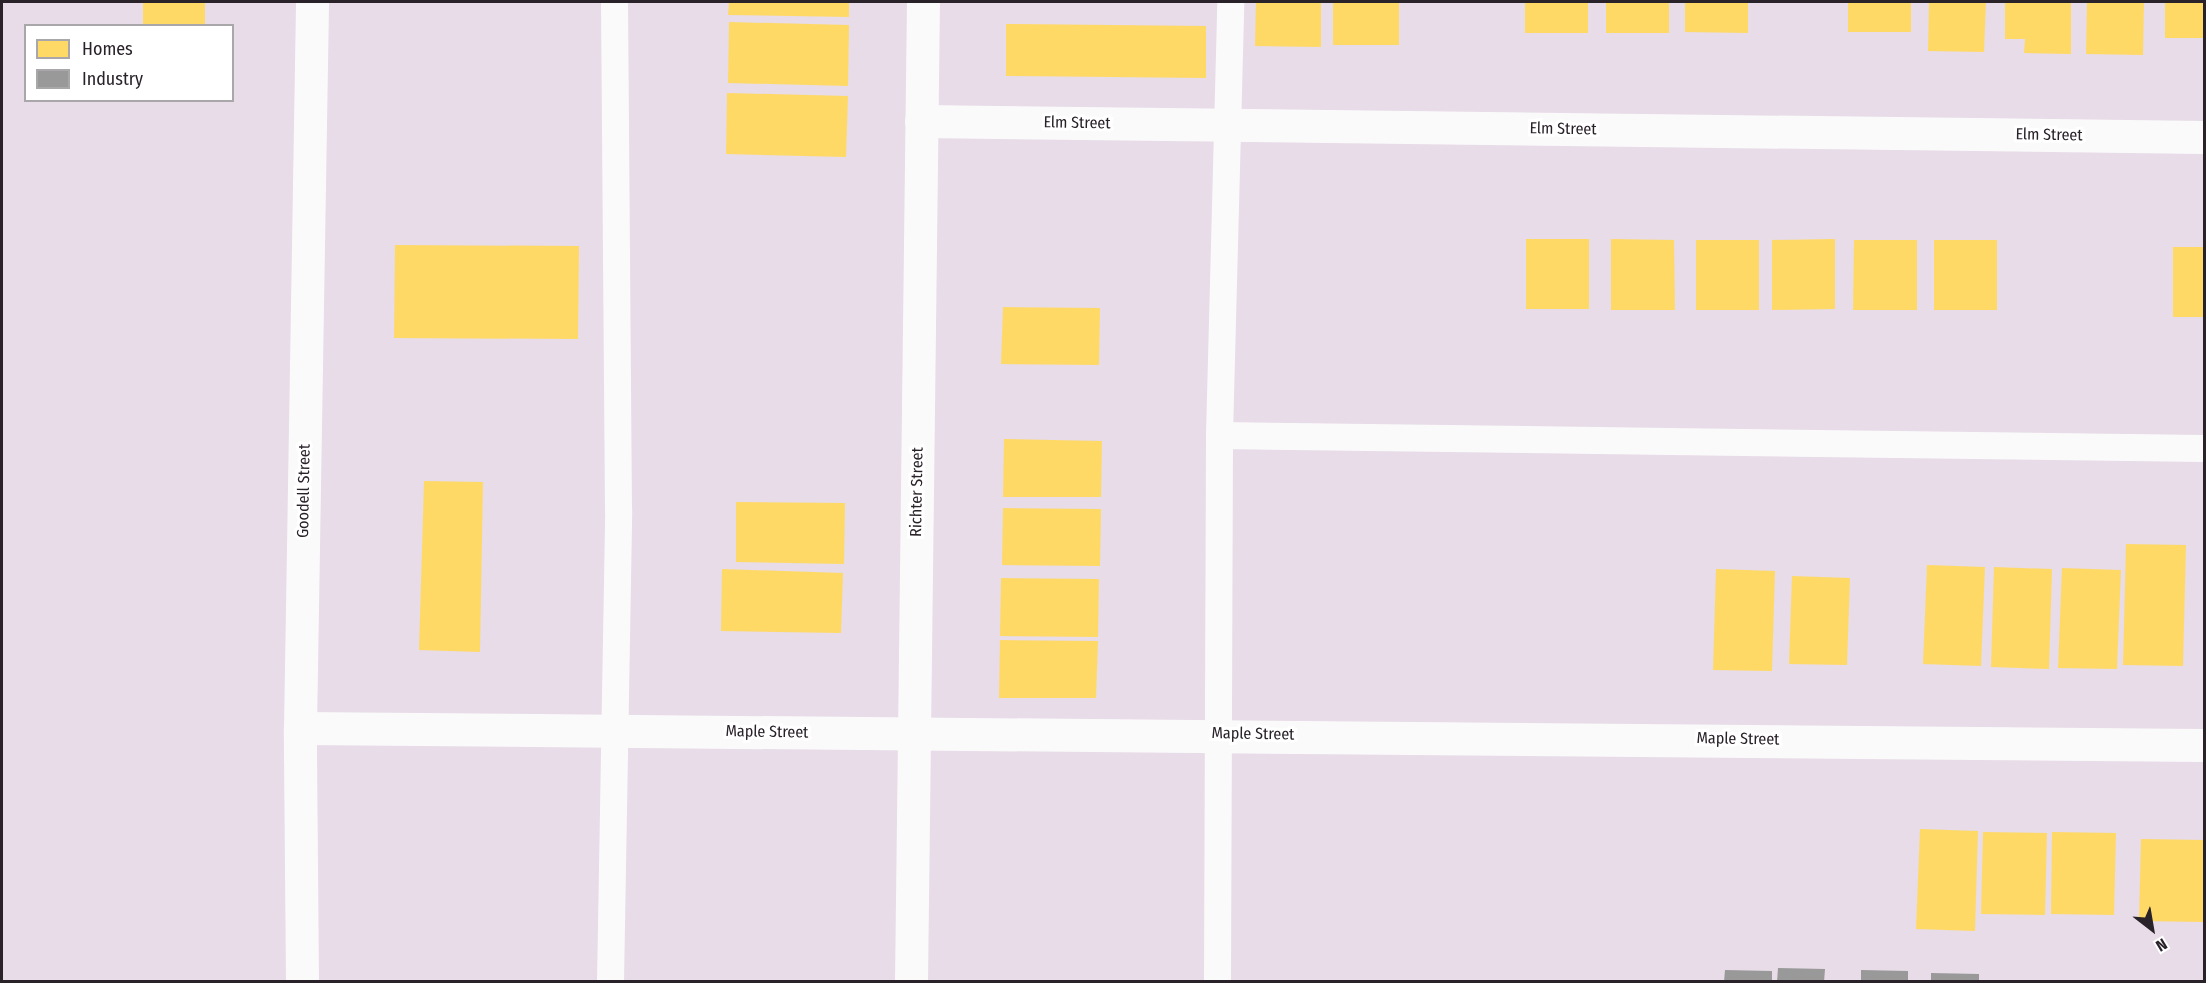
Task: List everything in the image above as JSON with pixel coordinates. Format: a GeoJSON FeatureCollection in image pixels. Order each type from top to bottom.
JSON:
{"type":"FeatureCollection","features":[{"type":"Feature","properties":{"kind":"street","name":"Goodell Street"},"geometry":{"type":"LineString","coordinates":[[302,981],[300,728],[312,2]]}},
{"type":"Feature","properties":{"kind":"street","name":"Richter Street"},"geometry":{"type":"LineString","coordinates":[[911,981],[923,2]]}},
{"type":"Feature","properties":{"kind":"street","name":"Elm Street"},"geometry":{"type":"LineString","coordinates":[[921,121],[2205,137]]}},
{"type":"Feature","properties":{"kind":"street","name":"Maple Street"},"geometry":{"type":"LineString","coordinates":[[300,728],[1218,733],[2205,745]]}},
{"type":"Feature","properties":{"kind":"lane"},"geometry":{"type":"LineString","coordinates":[[610,981],[612,730],[618,510],[615,2]]}},
{"type":"Feature","properties":{"kind":"lane"},"geometry":{"type":"LineString","coordinates":[[1217,981],[1219,435],[1230,2]]}},
{"type":"Feature","properties":{"kind":"lane"},"geometry":{"type":"LineString","coordinates":[[1219,435],[2205,448]]}},
{"type":"Feature","properties":{"kind":"building: Homes"},"geometry":{"type":"Polygon","coordinates":[[[143,2],[205,2],[205,24],[143,24],[143,2]]]}},
{"type":"Feature","properties":{"kind":"building: Homes"},"geometry":{"type":"Polygon","coordinates":[[[729,2],[849,2],[849,17],[728,15],[729,2]]]}},
{"type":"Feature","properties":{"kind":"building: Homes"},"geometry":{"type":"Polygon","coordinates":[[[1256,2],[1321,2],[1321,47],[1255,46],[1256,2]]]}},
{"type":"Feature","properties":{"kind":"building: Homes"},"geometry":{"type":"Polygon","coordinates":[[[1333,2],[1399,2],[1399,45],[1333,45],[1333,2]]]}},
{"type":"Feature","properties":{"kind":"building: Homes"},"geometry":{"type":"Polygon","coordinates":[[[1525,2],[1588,2],[1588,33],[1525,33],[1525,2]]]}},
{"type":"Feature","properties":{"kind":"building: Homes"},"geometry":{"type":"Polygon","coordinates":[[[1606,2],[1669,2],[1669,33],[1606,33],[1606,2]]]}},
{"type":"Feature","properties":{"kind":"building: Homes"},"geometry":{"type":"Polygon","coordinates":[[[1685,2],[1748,2],[1748,33],[1685,32],[1685,2]]]}},
{"type":"Feature","properties":{"kind":"building: Homes"},"geometry":{"type":"Polygon","coordinates":[[[1848,2],[1911,2],[1911,32],[1848,32],[1848,2]]]}},
{"type":"Feature","properties":{"kind":"building: Homes"},"geometry":{"type":"Polygon","coordinates":[[[1929,2],[1986,2],[1984,52],[1928,51],[1929,2]]]}},
{"type":"Feature","properties":{"kind":"building: Homes"},"geometry":{"type":"Polygon","coordinates":[[[2005,2],[2071,2],[2071,54],[2024,53],[2025,39],[2005,39],[2005,2]]]}},
{"type":"Feature","properties":{"kind":"building: Homes"},"geometry":{"type":"Polygon","coordinates":[[[2087,2],[2144,2],[2143,55],[2086,54],[2087,2]]]}},
{"type":"Feature","properties":{"kind":"building: Homes"},"geometry":{"type":"Polygon","coordinates":[[[2165,2],[2204,2],[2204,38],[2165,38],[2165,2]]]}},
{"type":"Feature","properties":{"kind":"building: Homes"},"geometry":{"type":"Polygon","coordinates":[[[729,22],[849,25],[848,86],[728,83],[729,22]]]}},
{"type":"Feature","properties":{"kind":"building: Homes"},"geometry":{"type":"Polygon","coordinates":[[[1006,24],[1206,26],[1206,78],[1006,76],[1006,24]]]}},
{"type":"Feature","properties":{"kind":"building: Homes"},"geometry":{"type":"Polygon","coordinates":[[[727,93],[848,96],[846,157],[726,154],[727,93]]]}},
{"type":"Feature","properties":{"kind":"building: Homes"},"geometry":{"type":"Polygon","coordinates":[[[1526,239],[1589,239],[1589,309],[1526,309],[1526,239]]]}},
{"type":"Feature","properties":{"kind":"building: Homes"},"geometry":{"type":"Polygon","coordinates":[[[1611,239],[1674,240],[1675,310],[1611,310],[1611,239]]]}},
{"type":"Feature","properties":{"kind":"building: Homes"},"geometry":{"type":"Polygon","coordinates":[[[1835,239],[1835,309],[1772,310],[1772,240],[1835,239]]]}},
{"type":"Feature","properties":{"kind":"building: Homes"},"geometry":{"type":"Polygon","coordinates":[[[1696,240],[1759,240],[1759,310],[1696,310],[1696,240]]]}},
{"type":"Feature","properties":{"kind":"building: Homes"},"geometry":{"type":"Polygon","coordinates":[[[1854,240],[1917,240],[1917,310],[1853,310],[1854,240]]]}},
{"type":"Feature","properties":{"kind":"building: Homes"},"geometry":{"type":"Polygon","coordinates":[[[1934,240],[1997,240],[1997,310],[1934,310],[1934,240]]]}},
{"type":"Feature","properties":{"kind":"building: Homes"},"geometry":{"type":"Polygon","coordinates":[[[395,245],[579,246],[578,339],[394,338],[395,245]]]}},
{"type":"Feature","properties":{"kind":"building: Homes"},"geometry":{"type":"Polygon","coordinates":[[[2173,247],[2204,247],[2204,317],[2173,317],[2173,247]]]}},
{"type":"Feature","properties":{"kind":"building: Homes"},"geometry":{"type":"Polygon","coordinates":[[[1003,307],[1100,308],[1099,365],[1001,364],[1003,307]]]}},
{"type":"Feature","properties":{"kind":"building: Homes"},"geometry":{"type":"Polygon","coordinates":[[[1004,439],[1102,441],[1101,497],[1003,497],[1004,439]]]}},
{"type":"Feature","properties":{"kind":"building: Homes"},"geometry":{"type":"Polygon","coordinates":[[[424,481],[483,482],[480,652],[419,650],[424,481]]]}},
{"type":"Feature","properties":{"kind":"building: Homes"},"geometry":{"type":"Polygon","coordinates":[[[736,502],[845,503],[844,564],[736,562],[736,502]]]}},
{"type":"Feature","properties":{"kind":"building: Homes"},"geometry":{"type":"Polygon","coordinates":[[[1003,508],[1101,509],[1100,566],[1002,565],[1003,508]]]}},
{"type":"Feature","properties":{"kind":"building: Homes"},"geometry":{"type":"Polygon","coordinates":[[[2126,544],[2186,545],[2183,666],[2123,665],[2126,544]]]}},
{"type":"Feature","properties":{"kind":"building: Homes"},"geometry":{"type":"Polygon","coordinates":[[[1927,565],[1985,567],[1981,666],[1923,664],[1927,565]]]}},
{"type":"Feature","properties":{"kind":"building: Homes"},"geometry":{"type":"Polygon","coordinates":[[[1994,567],[2052,569],[2049,669],[1991,667],[1994,567]]]}},
{"type":"Feature","properties":{"kind":"building: Homes"},"geometry":{"type":"Polygon","coordinates":[[[2062,568],[2121,570],[2117,669],[2058,668],[2062,568]]]}},
{"type":"Feature","properties":{"kind":"building: Homes"},"geometry":{"type":"Polygon","coordinates":[[[722,569],[843,573],[841,633],[721,631],[722,569]]]}},
{"type":"Feature","properties":{"kind":"building: Homes"},"geometry":{"type":"Polygon","coordinates":[[[1716,569],[1775,571],[1772,671],[1713,670],[1716,569]]]}},
{"type":"Feature","properties":{"kind":"building: Homes"},"geometry":{"type":"Polygon","coordinates":[[[1792,576],[1850,578],[1847,665],[1789,664],[1792,576]]]}},
{"type":"Feature","properties":{"kind":"building: Homes"},"geometry":{"type":"Polygon","coordinates":[[[1001,578],[1099,579],[1098,637],[1000,636],[1001,578]]]}},
{"type":"Feature","properties":{"kind":"building: Homes"},"geometry":{"type":"Polygon","coordinates":[[[1000,640],[1098,641],[1096,698],[999,698],[1000,640]]]}},
{"type":"Feature","properties":{"kind":"building: Homes"},"geometry":{"type":"Polygon","coordinates":[[[1920,829],[1978,831],[1975,931],[1916,929],[1920,829]]]}},
{"type":"Feature","properties":{"kind":"building: Homes"},"geometry":{"type":"Polygon","coordinates":[[[1983,832],[2047,833],[2045,915],[1981,914],[1983,832]]]}},
{"type":"Feature","properties":{"kind":"building: Homes"},"geometry":{"type":"Polygon","coordinates":[[[2052,832],[2116,833],[2114,915],[2051,914],[2052,832]]]}},
{"type":"Feature","properties":{"kind":"building: Homes"},"geometry":{"type":"Polygon","coordinates":[[[2141,839],[2204,840],[2203,922],[2139,921],[2141,839]]]}},
{"type":"Feature","properties":{"kind":"building: Industry"},"geometry":{"type":"Polygon","coordinates":[[[1778,968],[1825,969],[1824,982],[1777,982],[1778,968]]]}},
{"type":"Feature","properties":{"kind":"building: Industry"},"geometry":{"type":"Polygon","coordinates":[[[1725,970],[1772,971],[1772,982],[1724,982],[1725,970]]]}},
{"type":"Feature","properties":{"kind":"building: Industry"},"geometry":{"type":"Polygon","coordinates":[[[1861,970],[1908,971],[1908,982],[1861,982],[1861,970]]]}},
{"type":"Feature","properties":{"kind":"building: Industry"},"geometry":{"type":"Polygon","coordinates":[[[1931,973],[1979,974],[1979,982],[1931,982],[1931,973]]]}}]}
